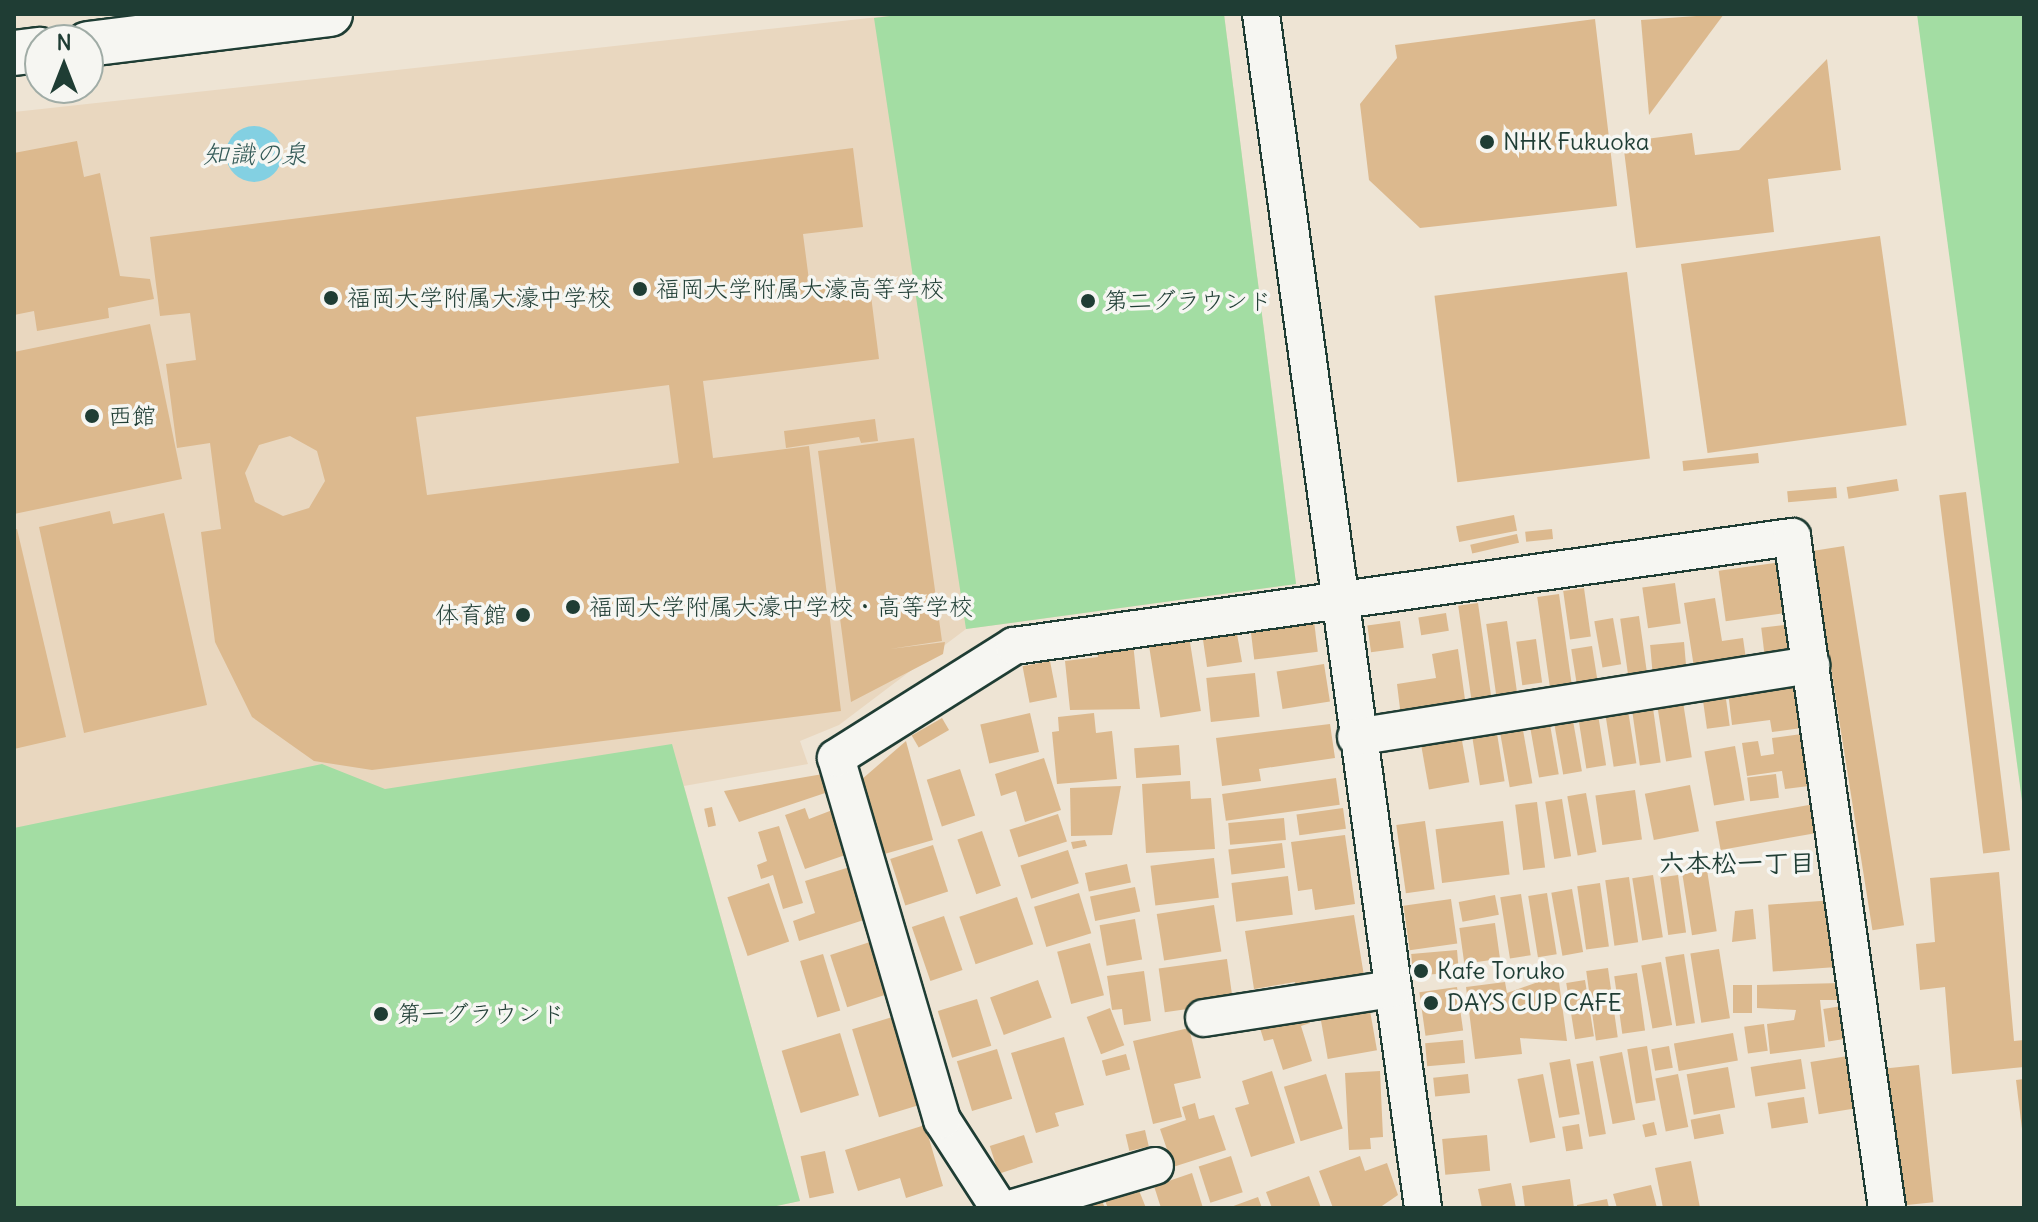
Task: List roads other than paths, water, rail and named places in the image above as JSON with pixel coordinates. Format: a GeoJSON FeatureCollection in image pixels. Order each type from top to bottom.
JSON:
{"type":"FeatureCollection","features":[{"type":"Feature","properties":{"kind":"street"},"geometry":{"type":"LineString","coordinates":[[104,42],[330,14]]}},
{"type":"Feature","properties":{"kind":"street"},"geometry":{"type":"LineString","coordinates":[[1261,14],[1335,598],[1423,1208]]}},
{"type":"Feature","properties":{"kind":"street"},"geometry":{"type":"LineString","coordinates":[[999,1208],[942,1120],[836,758],[1014,646],[1335,598],[1792,537],[1887,1208]]}},
{"type":"Feature","properties":{"kind":"street"},"geometry":{"type":"LineString","coordinates":[[1356,737],[1811,665]]}},
{"type":"Feature","properties":{"kind":"street"},"geometry":{"type":"LineString","coordinates":[[1204,1018],[1392,989]]}},
{"type":"Feature","properties":{"kind":"street"},"geometry":{"type":"LineString","coordinates":[[1013,1208],[1155,1166]]}},
{"type":"Feature","properties":{"kind":"water","name":"知識の泉"},"geometry":{"type":"Polygon","coordinates":[[[254,126],[274,134],[282,154],[274,174],[254,182],[234,174],[226,154],[234,134],[254,126]]]}},
{"type":"Feature","properties":{"kind":"place","name":"NHK Fukuoka"},"geometry":{"type":"Point","coordinates":[1487,142]}},
{"type":"Feature","properties":{"kind":"place","name":"福岡大学附属大濠高等学校"},"geometry":{"type":"Point","coordinates":[640,289]}},
{"type":"Feature","properties":{"kind":"place","name":"福岡大学附属大濠中学校"},"geometry":{"type":"Point","coordinates":[331,298]}},
{"type":"Feature","properties":{"kind":"place","name":"第二グラウンド"},"geometry":{"type":"Point","coordinates":[1088,301]}},
{"type":"Feature","properties":{"kind":"place","name":"西館"},"geometry":{"type":"Point","coordinates":[92,416]}},
{"type":"Feature","properties":{"kind":"place","name":"福岡大学附属大濠中学校・高等学校"},"geometry":{"type":"Point","coordinates":[573,607]}},
{"type":"Feature","properties":{"kind":"place","name":"体育館"},"geometry":{"type":"Point","coordinates":[523,615]}},
{"type":"Feature","properties":{"kind":"place","name":"Kafe Toruko"},"geometry":{"type":"Point","coordinates":[1421,971]}},
{"type":"Feature","properties":{"kind":"place","name":"DAYS CUP CAFE"},"geometry":{"type":"Point","coordinates":[1431,1003]}},
{"type":"Feature","properties":{"kind":"place","name":"第一グラウンド"},"geometry":{"type":"Point","coordinates":[381,1014]}},
{"type":"Feature","properties":{"kind":"district","name":"六本松一丁目"},"geometry":{"type":"Point","coordinates":[1737,863]}}]}
